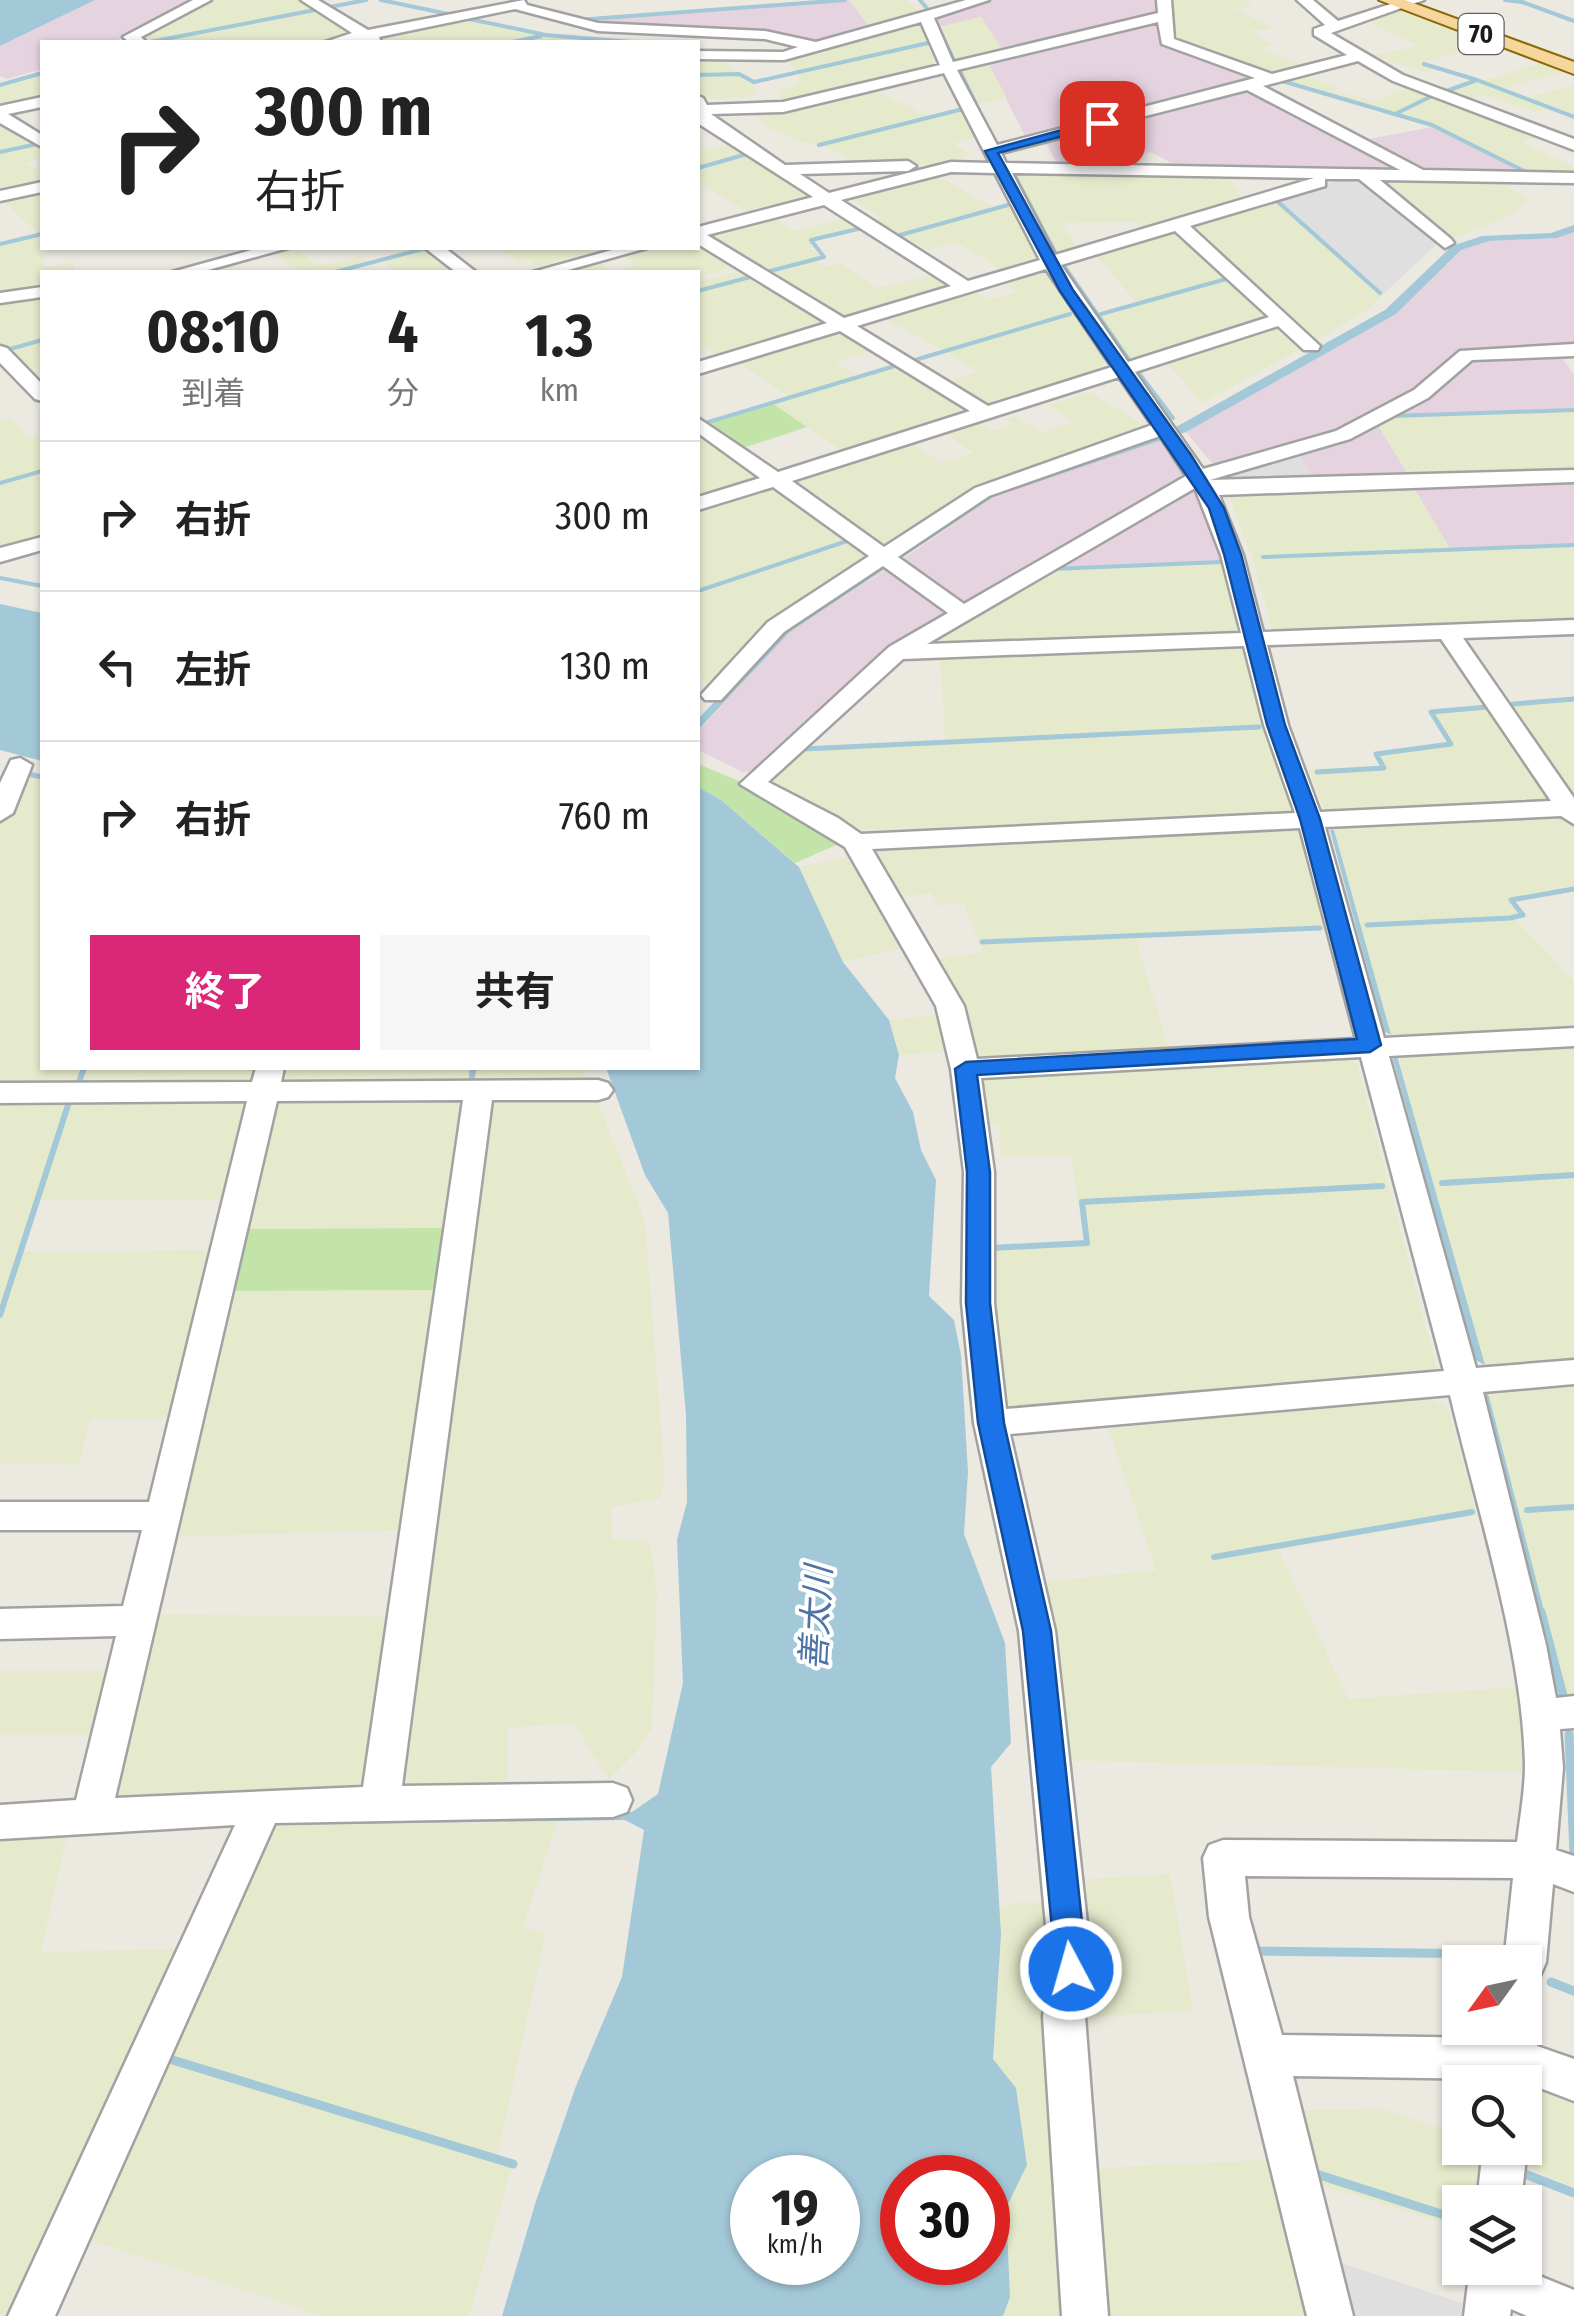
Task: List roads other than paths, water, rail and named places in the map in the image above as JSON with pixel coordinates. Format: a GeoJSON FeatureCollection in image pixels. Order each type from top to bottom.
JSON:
{"type":"FeatureCollection","features":[{"type":"Feature","properties":{"kind":"main road","name":"70"},"geometry":{"type":"LineString","coordinates":[[1402,2],[1574,68]]}},
{"type":"Feature","properties":{"kind":"street"},"geometry":{"type":"LineString","coordinates":[[136,40],[130,36],[204,0]]}},
{"type":"Feature","properties":{"kind":"street"},"geometry":{"type":"LineString","coordinates":[[308,0],[372,39],[518,2],[521,8],[587,26],[765,35],[816,47]]}},
{"type":"Feature","properties":{"kind":"street"},"geometry":{"type":"LineString","coordinates":[[914,0],[927,16],[948,68],[1050,262],[1202,483],[1232,554],[1276,725],[1310,819],[1463,1380],[1528,1645],[1557,1714],[1544,1768],[1526,1945]]}},
{"type":"Feature","properties":{"kind":"street"},"geometry":{"type":"LineString","coordinates":[[700,55],[784,56],[982,0]]}},
{"type":"Feature","properties":{"kind":"street"},"geometry":{"type":"LineString","coordinates":[[1304,0],[1334,26]]}},
{"type":"Feature","properties":{"kind":"street"},"geometry":{"type":"LineString","coordinates":[[1402,2],[1319,32],[1398,78],[1574,145]]}},
{"type":"Feature","properties":{"kind":"street"},"geometry":{"type":"LineString","coordinates":[[700,114],[783,106],[948,68],[1164,8],[1168,41],[1271,79]]}},
{"type":"Feature","properties":{"kind":"street"},"geometry":{"type":"LineString","coordinates":[[700,233],[827,198],[995,159],[1360,56]]}},
{"type":"Feature","properties":{"kind":"street"},"geometry":{"type":"LineString","coordinates":[[1250,85],[1422,175]]}},
{"type":"Feature","properties":{"kind":"street"},"geometry":{"type":"LineString","coordinates":[[0,114],[40,103]]}},
{"type":"Feature","properties":{"kind":"street"},"geometry":{"type":"LineString","coordinates":[[0,114],[40,141]]}},
{"type":"Feature","properties":{"kind":"street"},"geometry":{"type":"LineString","coordinates":[[700,114],[964,288]]}},
{"type":"Feature","properties":{"kind":"street"},"geometry":{"type":"LineString","coordinates":[[995,159],[1354,174],[1574,178]]}},
{"type":"Feature","properties":{"kind":"street"},"geometry":{"type":"LineString","coordinates":[[782,170],[850,165],[950,167]]}},
{"type":"Feature","properties":{"kind":"street"},"geometry":{"type":"LineString","coordinates":[[700,367],[1354,174]]}},
{"type":"Feature","properties":{"kind":"street"},"geometry":{"type":"LineString","coordinates":[[1354,174],[1445,244]]}},
{"type":"Feature","properties":{"kind":"street"},"geometry":{"type":"LineString","coordinates":[[0,196],[40,187]]}},
{"type":"Feature","properties":{"kind":"street"},"geometry":{"type":"LineString","coordinates":[[1178,224],[1311,346]]}},
{"type":"Feature","properties":{"kind":"street"},"geometry":{"type":"LineString","coordinates":[[700,235],[985,412]]}},
{"type":"Feature","properties":{"kind":"street"},"geometry":{"type":"LineString","coordinates":[[199,270],[273,250]]}},
{"type":"Feature","properties":{"kind":"street"},"geometry":{"type":"LineString","coordinates":[[437,250],[464,270]]}},
{"type":"Feature","properties":{"kind":"street"},"geometry":{"type":"LineString","coordinates":[[550,270],[630,250]]}},
{"type":"Feature","properties":{"kind":"street"},"geometry":{"type":"LineString","coordinates":[[0,298],[40,292]]}},
{"type":"Feature","properties":{"kind":"street"},"geometry":{"type":"LineString","coordinates":[[700,503],[1282,319]]}},
{"type":"Feature","properties":{"kind":"street"},"geometry":{"type":"LineString","coordinates":[[1084,2316],[1064,2016],[1071,1969],[1037,1631],[991,1423],[978,1303],[978,1172],[966,1069],[950,1006],[855,842],[752,784],[897,652],[1202,483],[1343,435],[1421,394],[1467,355],[1574,350]]}},
{"type":"Feature","properties":{"kind":"street"},"geometry":{"type":"LineString","coordinates":[[0,352],[40,393]]}},
{"type":"Feature","properties":{"kind":"street"},"geometry":{"type":"LineString","coordinates":[[700,425],[963,613]]}},
{"type":"Feature","properties":{"kind":"street"},"geometry":{"type":"LineString","coordinates":[[703,696],[776,628],[889,560],[982,492],[1168,433]]}},
{"type":"Feature","properties":{"kind":"street"},"geometry":{"type":"LineString","coordinates":[[1202,483],[1574,476]]}},
{"type":"Feature","properties":{"kind":"street"},"geometry":{"type":"LineString","coordinates":[[0,555],[40,544]]}},
{"type":"Feature","properties":{"kind":"street"},"geometry":{"type":"LineString","coordinates":[[897,652],[1574,627]]}},
{"type":"Feature","properties":{"kind":"street"},"geometry":{"type":"LineString","coordinates":[[1448,633],[1571,812]]}},
{"type":"Feature","properties":{"kind":"street"},"geometry":{"type":"LineString","coordinates":[[0,813],[20,766]]}},
{"type":"Feature","properties":{"kind":"street"},"geometry":{"type":"LineString","coordinates":[[855,842],[1310,819],[1571,812]]}},
{"type":"Feature","properties":{"kind":"street"},"geometry":{"type":"LineString","coordinates":[[966,1069],[1574,1037]]}},
{"type":"Feature","properties":{"kind":"street"},"geometry":{"type":"LineString","coordinates":[[90,1818],[266,1080]]}},
{"type":"Feature","properties":{"kind":"street"},"geometry":{"type":"LineString","coordinates":[[0,1093],[266,1080],[479,1091],[598,1090]]}},
{"type":"Feature","properties":{"kind":"street"},"geometry":{"type":"LineString","coordinates":[[380,1804],[479,1091]]}},
{"type":"Feature","properties":{"kind":"street"},"geometry":{"type":"LineString","coordinates":[[991,1423],[1574,1372]]}},
{"type":"Feature","properties":{"kind":"street"},"geometry":{"type":"LineString","coordinates":[[0,1516],[162,1516]]}},
{"type":"Feature","properties":{"kind":"street"},"geometry":{"type":"LineString","coordinates":[[0,1624],[138,1621]]}},
{"type":"Feature","properties":{"kind":"street"},"geometry":{"type":"LineString","coordinates":[[0,1822],[261,1806],[613,1800]]}},
{"type":"Feature","properties":{"kind":"street"},"geometry":{"type":"LineString","coordinates":[[31,2316],[252,1836],[261,1806]]}},
{"type":"Feature","properties":{"kind":"street"},"geometry":{"type":"LineString","coordinates":[[1330,2316],[1229,1917],[1223,1858],[1535,1860],[1574,1874]]}},
{"type":"Feature","properties":{"kind":"street"},"geometry":{"type":"LineString","coordinates":[[1267,2055],[1515,2056],[1574,2080]]}},
{"type":"Feature","properties":{"kind":"street"},"geometry":{"type":"LineString","coordinates":[[1490,2287],[1574,2313]]}},
{"type":"Feature","properties":{"kind":"water"},"geometry":{"type":"Polygon","coordinates":[[[0,0],[95,0],[0,46],[0,0]]]}},
{"type":"Feature","properties":{"kind":"water"},"geometry":{"type":"Polygon","coordinates":[[[1574,225],[1574,232],[1557,238],[1489,241],[1461,250],[1396,314],[1186,432],[995,496],[790,632],[700,728],[700,717],[784,629],[988,493],[1176,427],[1385,310],[1452,246],[1482,236],[1551,233],[1574,225]]]}},
{"type":"Feature","properties":{"kind":"water"},"geometry":{"type":"Polygon","coordinates":[[[0,604],[40,613],[40,760],[0,750],[0,604]]]}},
{"type":"Feature","properties":{"kind":"water","name":"善太川"},"geometry":{"type":"Polygon","coordinates":[[[700,788],[721,800],[799,867],[843,962],[889,1020],[899,1055],[895,1078],[913,1112],[921,1150],[936,1180],[929,1296],[954,1320],[961,1355],[968,1472],[964,1534],[1005,1643],[1011,1743],[991,1767],[1001,1934],[993,2059],[1016,2088],[1027,2165],[1010,2200],[1010,2155],[880,2155],[880,2285],[1009,2285],[1003,2316],[502,2316],[576,2086],[622,1977],[644,1830],[625,1820],[266,1825],[270,1817],[632,1812],[658,1794],[683,1683],[677,1540],[687,1502],[686,1415],[668,1213],[645,1175],[607,1070],[700,1070],[700,788]]]}},
{"type":"Feature","properties":{"kind":"water"},"geometry":{"type":"Polygon","coordinates":[[[1330,830],[1334,830],[1391,1035],[1384,1031],[1330,830]]]}},
{"type":"Feature","properties":{"kind":"water"},"geometry":{"type":"Polygon","coordinates":[[[1397,1056],[1485,1365],[1474,1359],[1393,1059],[1397,1056]]]}},
{"type":"Feature","properties":{"kind":"waterway"},"geometry":{"type":"LineString","coordinates":[[330,7],[366,0]]}},
{"type":"Feature","properties":{"kind":"waterway"},"geometry":{"type":"LineString","coordinates":[[381,0],[453,15]]}},
{"type":"Feature","properties":{"kind":"waterway"},"geometry":{"type":"LineString","coordinates":[[577,20],[845,0]]}},
{"type":"Feature","properties":{"kind":"waterway"},"geometry":{"type":"LineString","coordinates":[[920,0],[930,12],[935,11]]}},
{"type":"Feature","properties":{"kind":"waterway"},"geometry":{"type":"LineString","coordinates":[[1505,0],[1522,2],[1574,21]]}},
{"type":"Feature","properties":{"kind":"waterway"},"geometry":{"type":"LineString","coordinates":[[160,40],[315,10]]}},
{"type":"Feature","properties":{"kind":"waterway"},"geometry":{"type":"LineString","coordinates":[[933,16],[954,60]]}},
{"type":"Feature","properties":{"kind":"waterway"},"geometry":{"type":"LineString","coordinates":[[465,18],[546,35],[608,40]]}},
{"type":"Feature","properties":{"kind":"waterway"},"geometry":{"type":"LineString","coordinates":[[522,40],[541,36]]}},
{"type":"Feature","properties":{"kind":"waterway"},"geometry":{"type":"LineString","coordinates":[[700,75],[739,74],[754,82],[928,43]]}},
{"type":"Feature","properties":{"kind":"waterway"},"geometry":{"type":"LineString","coordinates":[[1424,64],[1477,80]]}},
{"type":"Feature","properties":{"kind":"waterway"},"geometry":{"type":"LineString","coordinates":[[959,69],[987,127]]}},
{"type":"Feature","properties":{"kind":"waterway"},"geometry":{"type":"LineString","coordinates":[[0,85],[40,74]]}},
{"type":"Feature","properties":{"kind":"waterway"},"geometry":{"type":"LineString","coordinates":[[1441,93],[1477,80]]}},
{"type":"Feature","properties":{"kind":"waterway"},"geometry":{"type":"LineString","coordinates":[[1477,80],[1574,117]]}},
{"type":"Feature","properties":{"kind":"waterway"},"geometry":{"type":"LineString","coordinates":[[1282,81],[1432,125],[1526,172]]}},
{"type":"Feature","properties":{"kind":"waterway"},"geometry":{"type":"LineString","coordinates":[[1395,114],[1432,96]]}},
{"type":"Feature","properties":{"kind":"waterway"},"geometry":{"type":"LineString","coordinates":[[819,145],[963,109]]}},
{"type":"Feature","properties":{"kind":"waterway"},"geometry":{"type":"LineString","coordinates":[[0,152],[37,144]]}},
{"type":"Feature","properties":{"kind":"waterway"},"geometry":{"type":"LineString","coordinates":[[700,167],[747,154]]}},
{"type":"Feature","properties":{"kind":"waterway"},"geometry":{"type":"LineString","coordinates":[[1013,172],[1056,254]]}},
{"type":"Feature","properties":{"kind":"waterway"},"geometry":{"type":"LineString","coordinates":[[1277,201],[1380,293]]}},
{"type":"Feature","properties":{"kind":"waterway"},"geometry":{"type":"LineString","coordinates":[[893,237],[1008,205]]}},
{"type":"Feature","properties":{"kind":"waterway"},"geometry":{"type":"LineString","coordinates":[[770,271],[824,257],[811,240],[862,228]]}},
{"type":"Feature","properties":{"kind":"waterway"},"geometry":{"type":"LineString","coordinates":[[0,244],[40,234]]}},
{"type":"Feature","properties":{"kind":"waterway"},"geometry":{"type":"LineString","coordinates":[[343,270],[419,250]]}},
{"type":"Feature","properties":{"kind":"waterway"},"geometry":{"type":"LineString","coordinates":[[1062,263],[1129,360]]}},
{"type":"Feature","properties":{"kind":"waterway"},"geometry":{"type":"LineString","coordinates":[[700,290],[750,277]]}},
{"type":"Feature","properties":{"kind":"waterway"},"geometry":{"type":"LineString","coordinates":[[1101,314],[1226,279]]}},
{"type":"Feature","properties":{"kind":"waterway"},"geometry":{"type":"LineString","coordinates":[[915,360],[1070,314]]}},
{"type":"Feature","properties":{"kind":"waterway"},"geometry":{"type":"LineString","coordinates":[[10,349],[40,341]]}},
{"type":"Feature","properties":{"kind":"waterway"},"geometry":{"type":"LineString","coordinates":[[705,423],[898,365]]}},
{"type":"Feature","properties":{"kind":"waterway"},"geometry":{"type":"LineString","coordinates":[[1135,368],[1173,418]]}},
{"type":"Feature","properties":{"kind":"waterway"},"geometry":{"type":"LineString","coordinates":[[1392,416],[1574,410]]}},
{"type":"Feature","properties":{"kind":"waterway"},"geometry":{"type":"LineString","coordinates":[[0,483],[40,472]]}},
{"type":"Feature","properties":{"kind":"waterway"},"geometry":{"type":"LineString","coordinates":[[700,590],[850,540]]}},
{"type":"Feature","properties":{"kind":"waterway"},"geometry":{"type":"LineString","coordinates":[[1263,557],[1574,545]]}},
{"type":"Feature","properties":{"kind":"waterway"},"geometry":{"type":"LineString","coordinates":[[1052,569],[1222,562]]}},
{"type":"Feature","properties":{"kind":"waterway"},"geometry":{"type":"LineString","coordinates":[[0,578],[40,586]]}},
{"type":"Feature","properties":{"kind":"waterway"},"geometry":{"type":"LineString","coordinates":[[1513,704],[1574,699]]}},
{"type":"Feature","properties":{"kind":"waterway"},"geometry":{"type":"LineString","coordinates":[[1317,772],[1384,768],[1376,754],[1451,744],[1431,712],[1487,707]]}},
{"type":"Feature","properties":{"kind":"waterway"},"geometry":{"type":"LineString","coordinates":[[804,749],[1259,727]]}},
{"type":"Feature","properties":{"kind":"waterway"},"geometry":{"type":"LineString","coordinates":[[24,773],[40,777]]}},
{"type":"Feature","properties":{"kind":"waterway"},"geometry":{"type":"LineString","coordinates":[[1367,925],[1510,918],[1523,915],[1511,900],[1574,889]]}},
{"type":"Feature","properties":{"kind":"waterway"},"geometry":{"type":"LineString","coordinates":[[982,942],[1320,928]]}},
{"type":"Feature","properties":{"kind":"waterway"},"geometry":{"type":"LineString","coordinates":[[78,1085],[83,1070]]}},
{"type":"Feature","properties":{"kind":"waterway"},"geometry":{"type":"LineString","coordinates":[[471,1085],[473,1070]]}},
{"type":"Feature","properties":{"kind":"waterway"},"geometry":{"type":"LineString","coordinates":[[0,1315],[70,1099]]}},
{"type":"Feature","properties":{"kind":"waterway"},"geometry":{"type":"LineString","coordinates":[[1442,1183],[1574,1175]]}},
{"type":"Feature","properties":{"kind":"waterway"},"geometry":{"type":"LineString","coordinates":[[991,1248],[1087,1243],[1082,1202],[1382,1186]]}},
{"type":"Feature","properties":{"kind":"waterway"},"geometry":{"type":"LineString","coordinates":[[1486,1397],[1542,1615]]}},
{"type":"Feature","properties":{"kind":"waterway"},"geometry":{"type":"LineString","coordinates":[[1527,1510],[1574,1507]]}},
{"type":"Feature","properties":{"kind":"waterway"},"geometry":{"type":"LineString","coordinates":[[1214,1557],[1472,1512]]}},
{"type":"Feature","properties":{"kind":"waterway"},"geometry":{"type":"LineString","coordinates":[[1541,1612],[1563,1696]]}},
{"type":"Feature","properties":{"kind":"waterway"},"geometry":{"type":"LineString","coordinates":[[1569,1734],[1574,1854]]}},
{"type":"Feature","properties":{"kind":"waterway"},"geometry":{"type":"LineString","coordinates":[[1256,1951],[1442,1953]]}},
{"type":"Feature","properties":{"kind":"waterway"},"geometry":{"type":"LineString","coordinates":[[1551,1982],[1574,1991]]}},
{"type":"Feature","properties":{"kind":"waterway"},"geometry":{"type":"LineString","coordinates":[[166,2058],[513,2164]]}},
{"type":"Feature","properties":{"kind":"waterway"},"geometry":{"type":"LineString","coordinates":[[1313,2173],[1442,2214]]}},
{"type":"Feature","properties":{"kind":"waterway"},"geometry":{"type":"LineString","coordinates":[[1525,2174],[1574,2193]]}}]}
